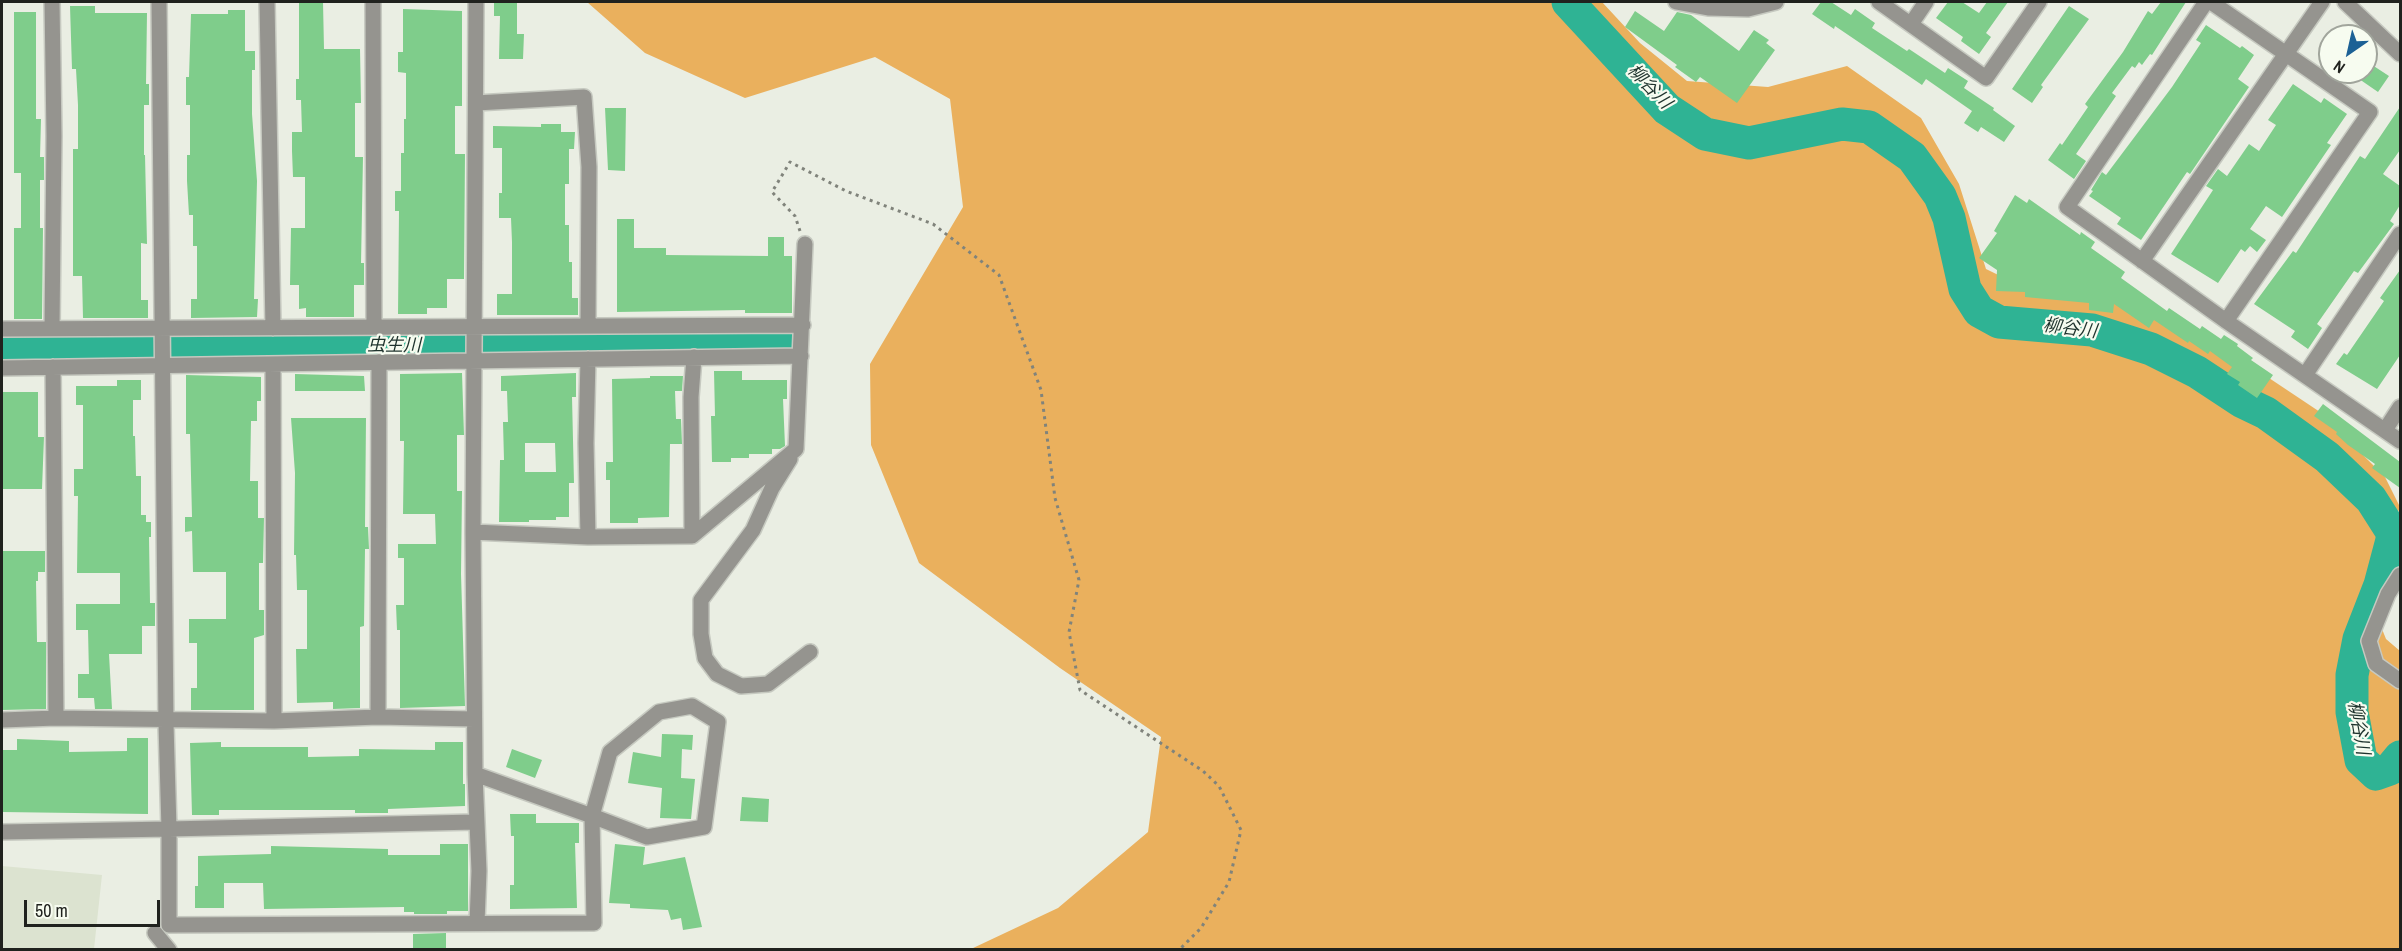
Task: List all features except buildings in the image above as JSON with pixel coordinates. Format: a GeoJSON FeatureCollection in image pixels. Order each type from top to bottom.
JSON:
{"type":"FeatureCollection","features":[{"type":"Feature","properties":{"kind":"street"},"geometry":{"type":"LineString","coordinates":[[52,2],[54,136],[52,328]]}},
{"type":"Feature","properties":{"kind":"street"},"geometry":{"type":"LineString","coordinates":[[159,2],[169,925],[594,923],[592,816],[610,752],[659,711],[692,706],[718,722],[704,827],[647,837],[592,816],[475,774]]}},
{"type":"Feature","properties":{"kind":"street"},"geometry":{"type":"LineString","coordinates":[[267,2],[273,328]]}},
{"type":"Feature","properties":{"kind":"street"},"geometry":{"type":"LineString","coordinates":[[373,2],[374,327]]}},
{"type":"Feature","properties":{"kind":"street"},"geometry":{"type":"LineString","coordinates":[[476,2],[473,532],[474,719],[479,871],[477,924]]}},
{"type":"Feature","properties":{"kind":"street"},"geometry":{"type":"LineString","coordinates":[[1676,2],[1708,8],[1748,9],[1776,2]]}},
{"type":"Feature","properties":{"kind":"street"},"geometry":{"type":"LineString","coordinates":[[1879,2],[1986,78],[2039,2]]}},
{"type":"Feature","properties":{"kind":"street"},"geometry":{"type":"LineString","coordinates":[[1911,24],[1926,2]]}},
{"type":"Feature","properties":{"kind":"street"},"geometry":{"type":"LineString","coordinates":[[2206,2],[2067,207],[2226,321],[2400,441]]}},
{"type":"Feature","properties":{"kind":"street"},"geometry":{"type":"LineString","coordinates":[[2211,2],[2370,112],[2226,321]]}},
{"type":"Feature","properties":{"kind":"street"},"geometry":{"type":"LineString","coordinates":[[2142,261],[2322,2]]}},
{"type":"Feature","properties":{"kind":"street"},"geometry":{"type":"LineString","coordinates":[[2345,2],[2400,54]]}},
{"type":"Feature","properties":{"kind":"street"},"geometry":{"type":"LineString","coordinates":[[476,103],[584,97],[589,167],[588,326]]}},
{"type":"Feature","properties":{"kind":"street"},"geometry":{"type":"LineString","coordinates":[[2305,375],[2400,234]]}},
{"type":"Feature","properties":{"kind":"street"},"geometry":{"type":"LineString","coordinates":[[805,244],[796,449],[772,489],[753,530],[701,600],[701,634],[705,658],[717,674],[741,686],[768,684],[810,652]]}},
{"type":"Feature","properties":{"kind":"street"},"geometry":{"type":"LineString","coordinates":[[2,329],[803,325]]}},
{"type":"Feature","properties":{"kind":"street"},"geometry":{"type":"LineString","coordinates":[[2,368],[801,356]]}},
{"type":"Feature","properties":{"kind":"street"},"geometry":{"type":"LineString","coordinates":[[692,536],[691,397],[694,357]]}},
{"type":"Feature","properties":{"kind":"street"},"geometry":{"type":"LineString","coordinates":[[588,359],[586,443],[588,537]]}},
{"type":"Feature","properties":{"kind":"street"},"geometry":{"type":"LineString","coordinates":[[378,717],[379,362]]}},
{"type":"Feature","properties":{"kind":"street"},"geometry":{"type":"LineString","coordinates":[[273,364],[274,721]]}},
{"type":"Feature","properties":{"kind":"street"},"geometry":{"type":"LineString","coordinates":[[53,367],[57,718]]}},
{"type":"Feature","properties":{"kind":"street"},"geometry":{"type":"LineString","coordinates":[[2385,430],[2400,407]]}},
{"type":"Feature","properties":{"kind":"street"},"geometry":{"type":"LineString","coordinates":[[473,532],[588,537],[692,536],[796,449]]}},
{"type":"Feature","properties":{"kind":"street"},"geometry":{"type":"LineString","coordinates":[[2400,575],[2388,594],[2369,641],[2376,664],[2400,681]]}},
{"type":"Feature","properties":{"kind":"street"},"geometry":{"type":"LineString","coordinates":[[2,720],[57,718],[274,721],[378,717],[474,719]]}},
{"type":"Feature","properties":{"kind":"street"},"geometry":{"type":"LineString","coordinates":[[2,832],[476,822]]}},
{"type":"Feature","properties":{"kind":"street"},"geometry":{"type":"LineString","coordinates":[[155,950],[155,933],[169,950]]}},
{"type":"Feature","properties":{"kind":"path"},"geometry":{"type":"LineString","coordinates":[[805,244],[795,216],[772,192],[790,162],[846,191],[933,225],[999,275],[1041,390],[1056,498],[1078,580],[1069,632],[1080,690],[1203,771],[1219,786],[1241,830],[1229,882],[1201,928],[1179,950]]}},
{"type":"Feature","properties":{"kind":"shaded area"},"geometry":{"type":"Polygon","coordinates":[[[587,2],[1602,2],[1640,43],[1687,81],[1768,87],[1847,66],[1921,118],[1959,184],[1986,269],[2025,288],[2139,304],[2248,364],[2320,412],[2385,477],[2400,507],[2368,594],[2386,639],[2400,651],[2400,949],[971,949],[1058,908],[1148,832],[1161,737],[1060,668],[919,563],[871,445],[870,364],[963,207],[950,99],[875,57],[745,98],[645,53],[587,2]]]}},
{"type":"Feature","properties":{"kind":"shaded area"},"geometry":{"type":"Polygon","coordinates":[[[2,866],[102,875],[94,949],[2,949],[2,866]]]}},
{"type":"Feature","properties":{"kind":"waterway","name":"柳谷川"},"geometry":{"type":"LineString","coordinates":[[1568,2],[1667,109],[1705,134],[1749,143],[1842,124],[1869,127],[1912,157],[1940,196],[1949,218],[1965,289],[1979,311],[1999,322],[2092,330],[2151,349],[2197,372],[2241,401],[2266,413],[2327,457],[2371,499],[2392,532],[2380,585],[2359,639],[2352,675],[2352,712],[2361,760],[2376,774],[2390,769],[2400,757]]}},
{"type":"Feature","properties":{"kind":"waterway","name":"虫生川"},"geometry":{"type":"LineString","coordinates":[[2,348],[786,343]]}}]}
